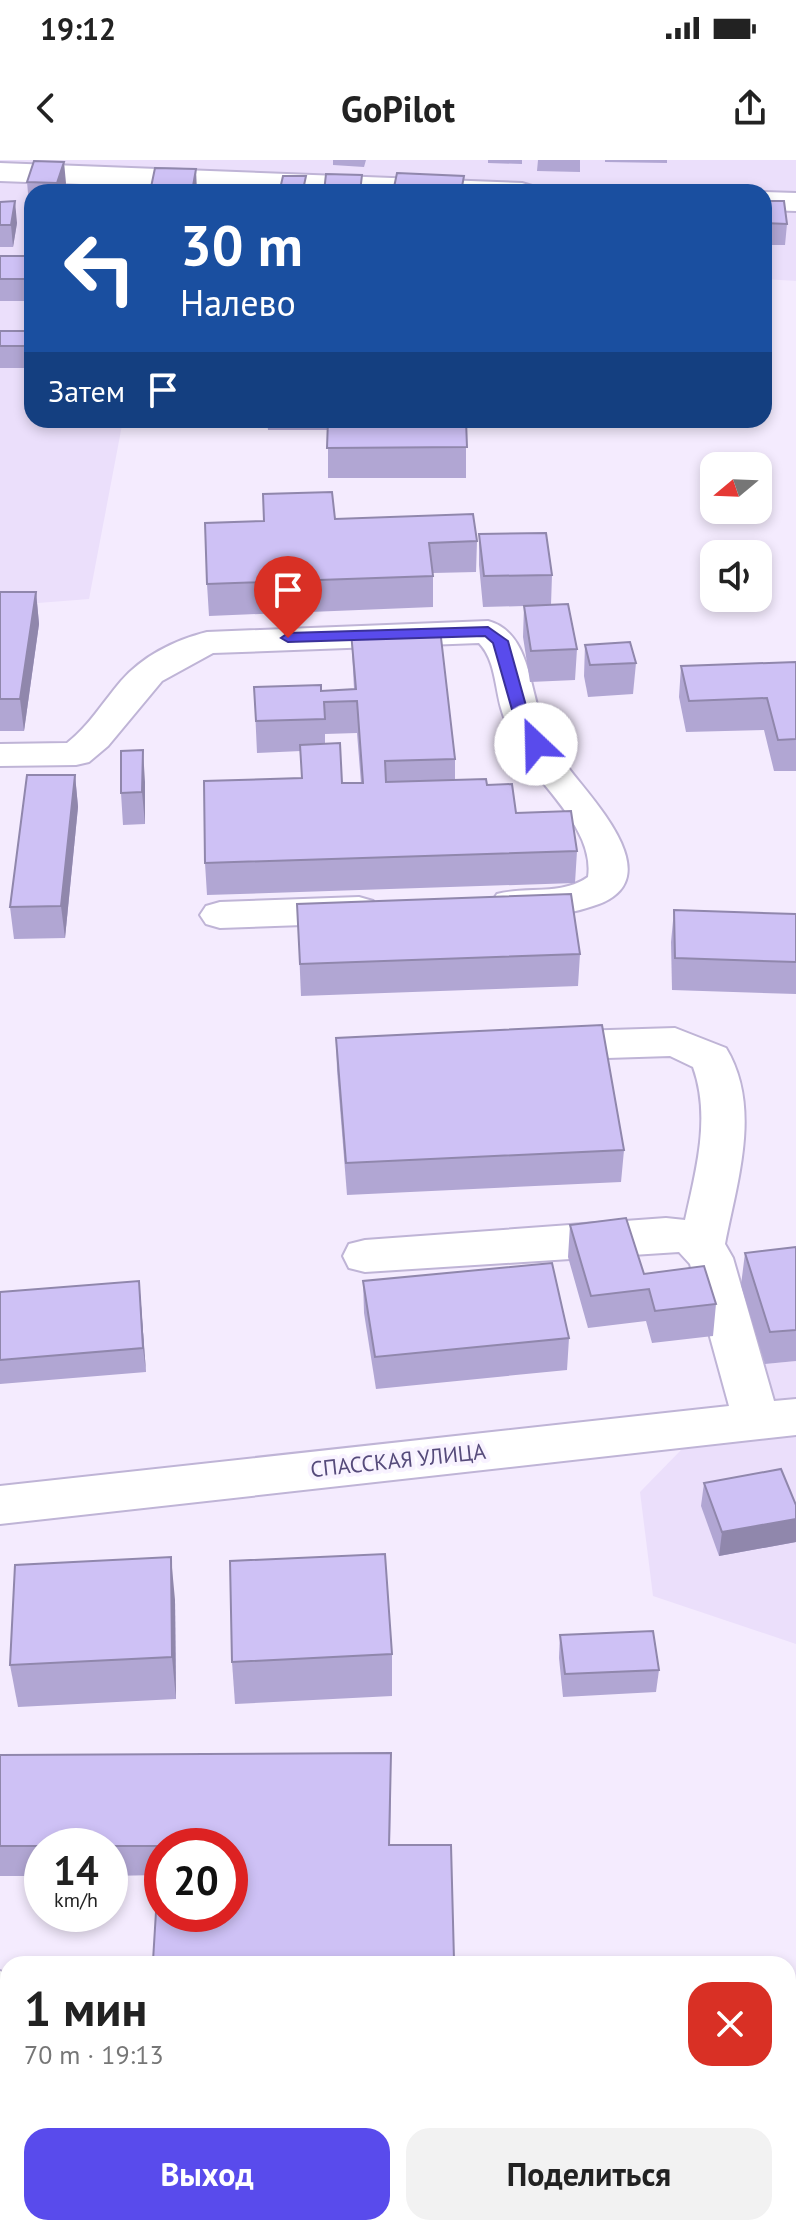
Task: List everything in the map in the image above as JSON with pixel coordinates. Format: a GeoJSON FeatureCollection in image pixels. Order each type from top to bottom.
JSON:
{"type":"FeatureCollection","features":[{"type":"Feature","properties":{"kind":"street"},"geometry":{"type":"LineString","coordinates":[[0,172],[313,184]]}},
{"type":"Feature","properties":{"kind":"street"},"geometry":{"type":"LineString","coordinates":[[772,201],[796,202]]}},
{"type":"Feature","properties":{"kind":"street"},"geometry":{"type":"LineString","coordinates":[[0,755],[76,754],[108,722],[141,681],[165,661],[207,643],[488,632],[500,641],[523,720],[548,767],[604,844],[610,866],[607,881],[590,894],[563,901],[470,905]]}},
{"type":"Feature","properties":{"kind":"street"},"geometry":{"type":"LineString","coordinates":[[220,915],[392,908]]}},
{"type":"Feature","properties":{"kind":"street"},"geometry":{"type":"LineString","coordinates":[[500,1047],[675,1042],[711,1058],[724,1099],[720,1147],[702,1245]]}},
{"type":"Feature","properties":{"kind":"street"},"geometry":{"type":"LineString","coordinates":[[365,1256],[666,1234],[692,1237],[711,1258],[776,1419]]}},
{"type":"Feature","properties":{"kind":"street","name":"СПАССКАЯ УЛИЦА"},"geometry":{"type":"LineString","coordinates":[[0,1505],[776,1419]]}},
{"type":"Feature","properties":{"kind":"shaded area"},"geometry":{"type":"Polygon","coordinates":[[[0,160],[796,160],[796,281],[772,280],[772,184],[24,184],[24,428],[121,428],[89,599],[0,606],[0,160]]]}},
{"type":"Feature","properties":{"kind":"shaded area"},"geometry":{"type":"Polygon","coordinates":[[[796,1361],[796,1644],[653,1596],[640,1492],[765,1364],[796,1361]]]}},
{"type":"Feature","properties":{"kind":"building"},"geometry":{"type":"Polygon","coordinates":[[[34,161],[64,162],[57,183],[27,182],[34,161]]]}},
{"type":"Feature","properties":{"kind":"building"},"geometry":{"type":"Polygon","coordinates":[[[155,168],[196,169],[193,184],[152,184],[155,168]]]}},
{"type":"Feature","properties":{"kind":"building"},"geometry":{"type":"Polygon","coordinates":[[[397,173],[464,176],[462,184],[395,184],[397,173]]]}},
{"type":"Feature","properties":{"kind":"building"},"geometry":{"type":"Polygon","coordinates":[[[326,174],[362,175],[361,184],[325,184],[326,174]]]}},
{"type":"Feature","properties":{"kind":"building"},"geometry":{"type":"Polygon","coordinates":[[[283,176],[306,176],[304,184],[281,184],[283,176]]]}},
{"type":"Feature","properties":{"kind":"building"},"geometry":{"type":"Polygon","coordinates":[[[15,201],[11,225],[0,225],[0,202],[15,201]]]}},
{"type":"Feature","properties":{"kind":"building"},"geometry":{"type":"Polygon","coordinates":[[[772,201],[784,201],[787,224],[772,223],[772,201]]]}},
{"type":"Feature","properties":{"kind":"building"},"geometry":{"type":"Polygon","coordinates":[[[0,256],[24,256],[24,279],[0,279],[0,256]]]}},
{"type":"Feature","properties":{"kind":"building"},"geometry":{"type":"Polygon","coordinates":[[[0,331],[24,331],[24,346],[0,346],[0,331]]]}},
{"type":"Feature","properties":{"kind":"building"},"geometry":{"type":"Polygon","coordinates":[[[328,428],[466,428],[467,447],[327,448],[328,428]]]}},
{"type":"Feature","properties":{"kind":"building"},"geometry":{"type":"Polygon","coordinates":[[[332,492],[335,519],[473,514],[477,541],[429,543],[433,576],[207,584],[205,523],[264,521],[263,494],[332,492]]]}},
{"type":"Feature","properties":{"kind":"building"},"geometry":{"type":"Polygon","coordinates":[[[546,533],[552,575],[484,576],[479,534],[546,533]]]}},
{"type":"Feature","properties":{"kind":"building"},"geometry":{"type":"Polygon","coordinates":[[[0,592],[36,592],[20,699],[0,699],[0,592]]]}},
{"type":"Feature","properties":{"kind":"building"},"geometry":{"type":"Polygon","coordinates":[[[568,604],[577,649],[531,651],[524,606],[568,604]]]}},
{"type":"Feature","properties":{"kind":"building"},"geometry":{"type":"Polygon","coordinates":[[[440,629],[455,759],[385,761],[386,782],[486,779],[487,785],[512,784],[516,813],[571,811],[577,851],[205,863],[204,781],[302,778],[300,745],[340,743],[342,783],[363,783],[357,701],[324,702],[325,719],[256,721],[254,687],[321,685],[321,691],[356,689],[351,632],[440,629]]]}},
{"type":"Feature","properties":{"kind":"building"},"geometry":{"type":"Polygon","coordinates":[[[630,642],[636,663],[590,665],[585,645],[630,642]]]}},
{"type":"Feature","properties":{"kind":"building"},"geometry":{"type":"Polygon","coordinates":[[[796,662],[796,739],[778,740],[767,698],[689,701],[681,666],[796,662]]]}},
{"type":"Feature","properties":{"kind":"building"},"geometry":{"type":"Polygon","coordinates":[[[143,750],[142,792],[121,793],[121,751],[143,750]]]}},
{"type":"Feature","properties":{"kind":"building"},"geometry":{"type":"Polygon","coordinates":[[[27,775],[75,775],[61,906],[10,907],[27,775]]]}},
{"type":"Feature","properties":{"kind":"building"},"geometry":{"type":"Polygon","coordinates":[[[571,894],[580,954],[300,964],[297,904],[571,894]]]}},
{"type":"Feature","properties":{"kind":"building"},"geometry":{"type":"Polygon","coordinates":[[[674,910],[796,914],[796,962],[675,958],[674,910]]]}},
{"type":"Feature","properties":{"kind":"building"},"geometry":{"type":"Polygon","coordinates":[[[602,1025],[624,1150],[346,1163],[336,1038],[602,1025]]]}},
{"type":"Feature","properties":{"kind":"building"},"geometry":{"type":"Polygon","coordinates":[[[626,1218],[644,1274],[704,1266],[716,1304],[655,1311],[649,1289],[591,1296],[570,1225],[626,1218]]]}},
{"type":"Feature","properties":{"kind":"building"},"geometry":{"type":"Polygon","coordinates":[[[796,1247],[796,1330],[770,1332],[745,1253],[796,1247]]]}},
{"type":"Feature","properties":{"kind":"building"},"geometry":{"type":"Polygon","coordinates":[[[552,1263],[569,1338],[375,1357],[363,1281],[552,1263]]]}},
{"type":"Feature","properties":{"kind":"building"},"geometry":{"type":"Polygon","coordinates":[[[139,1281],[143,1348],[0,1360],[0,1292],[139,1281]]]}},
{"type":"Feature","properties":{"kind":"building"},"geometry":{"type":"Polygon","coordinates":[[[781,1469],[796,1505],[796,1519],[722,1532],[704,1483],[781,1469]]]}},
{"type":"Feature","properties":{"kind":"building"},"geometry":{"type":"Polygon","coordinates":[[[385,1554],[392,1654],[232,1662],[230,1561],[385,1554]]]}},
{"type":"Feature","properties":{"kind":"building"},"geometry":{"type":"Polygon","coordinates":[[[171,1557],[172,1657],[10,1665],[15,1565],[171,1557]]]}},
{"type":"Feature","properties":{"kind":"building"},"geometry":{"type":"Polygon","coordinates":[[[653,1631],[659,1670],[565,1674],[560,1635],[653,1631]]]}},
{"type":"Feature","properties":{"kind":"building"},"geometry":{"type":"Polygon","coordinates":[[[391,1753],[389,1845],[451,1845],[454,1956],[153,1956],[155,1932],[248,1932],[248,1828],[144,1828],[144,1846],[128,1846],[128,1828],[24,1828],[24,1846],[0,1846],[0,1755],[391,1753]]]}},
{"type":"Feature","properties":{"kind":"route"},"geometry":{"type":"LineString","coordinates":[[288,638],[488,632],[500,641],[523,720],[536,744]]}}]}
